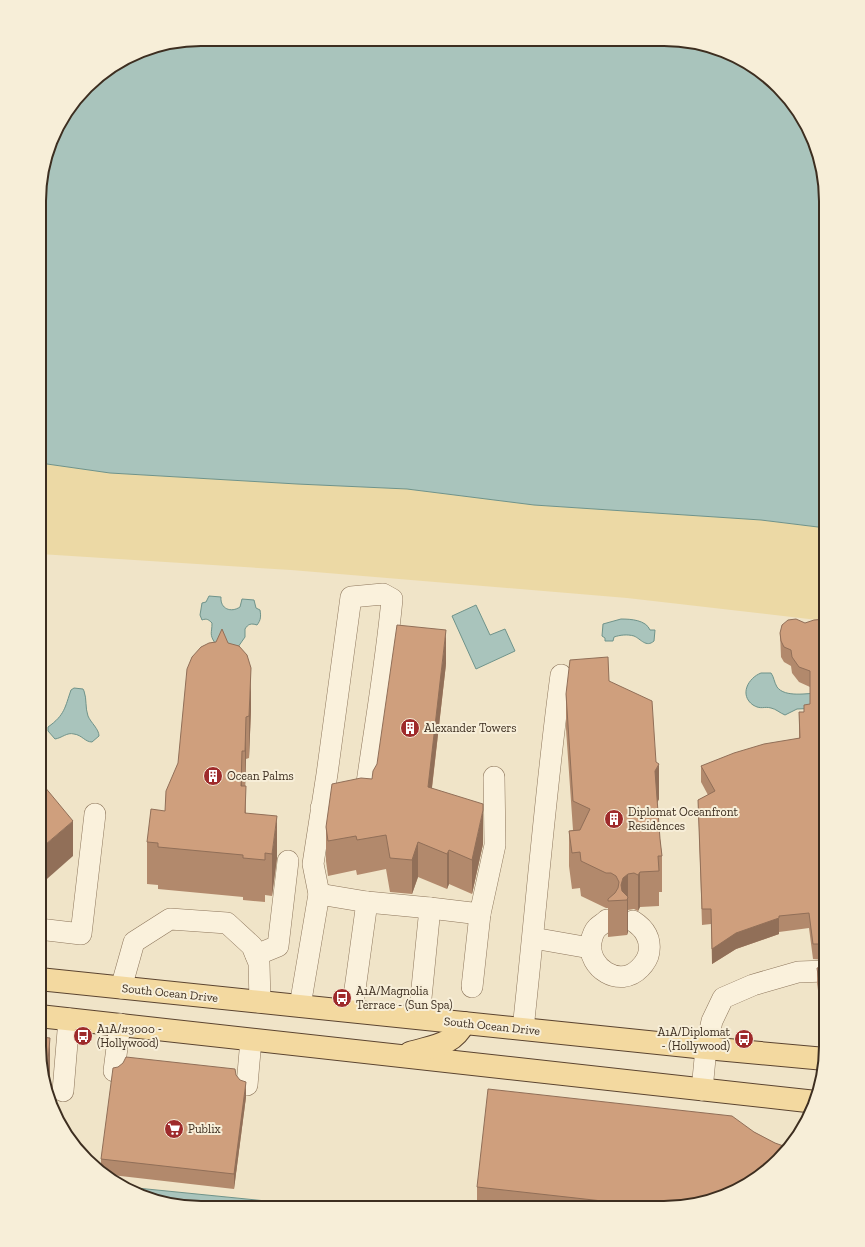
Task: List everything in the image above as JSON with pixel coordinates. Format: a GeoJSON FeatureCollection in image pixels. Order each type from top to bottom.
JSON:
{"type":"FeatureCollection","features":[{"type":"Feature","properties":{"kind":"main road","name":"South Ocean Drive"},"geometry":{"type":"LineString","coordinates":[[46,980],[819,1058]]}},
{"type":"Feature","properties":{"kind":"main road"},"geometry":{"type":"LineString","coordinates":[[46,1017],[809,1101]]}},
{"type":"Feature","properties":{"kind":"main road"},"geometry":{"type":"LineString","coordinates":[[399,1056],[446,1042],[460,1032],[464,1023]]}},
{"type":"Feature","properties":{"kind":"lane"},"geometry":{"type":"LineString","coordinates":[[300,1006],[320,894],[313,864],[351,597],[383,594],[392,599],[388,638],[365,798],[321,808]]}},
{"type":"Feature","properties":{"kind":"lane"},"geometry":{"type":"LineString","coordinates":[[522,1029],[533,938],[550,760],[560,675]]}},
{"type":"Feature","properties":{"kind":"lane"},"geometry":{"type":"LineString","coordinates":[[472,987],[480,914],[495,845],[494,777]]}},
{"type":"Feature","properties":{"kind":"lane"},"geometry":{"type":"LineString","coordinates":[[46,930],[81,934],[95,814]]}},
{"type":"Feature","properties":{"kind":"lane"},"geometry":{"type":"LineString","coordinates":[[256,955],[278,946],[288,861]]}},
{"type":"Feature","properties":{"kind":"lane"},"geometry":{"type":"LineString","coordinates":[[320,894],[367,902],[480,914]]}},
{"type":"Feature","properties":{"kind":"lane"},"geometry":{"type":"LineString","coordinates":[[352,1011],[367,902]]}},
{"type":"Feature","properties":{"kind":"lane"},"geometry":{"type":"LineString","coordinates":[[419,1018],[430,908]]}},
{"type":"Feature","properties":{"kind":"lane"},"geometry":{"type":"LineString","coordinates":[[122,988],[134,942],[170,919],[226,923],[252,946],[256,955],[258,963],[260,1002]]}},
{"type":"Feature","properties":{"kind":"lane"},"geometry":{"type":"LineString","coordinates":[[607,920],[596,929],[592,937],[590,948],[596,965],[603,972],[612,976],[631,974],[639,970],[649,953],[649,944],[646,934],[641,926],[633,921]]}},
{"type":"Feature","properties":{"kind":"lane"},"geometry":{"type":"LineString","coordinates":[[533,938],[590,948]]}},
{"type":"Feature","properties":{"kind":"lane"},"geometry":{"type":"LineString","coordinates":[[702,1090],[706,1048],[712,1021],[723,998],[753,985],[798,972],[819,971]]}},
{"type":"Feature","properties":{"kind":"lane"},"geometry":{"type":"LineString","coordinates":[[63,1091],[69,1019]]}},
{"type":"Feature","properties":{"kind":"lane"},"geometry":{"type":"LineString","coordinates":[[114,1071],[120,1024]]}},
{"type":"Feature","properties":{"kind":"lane"},"geometry":{"type":"LineString","coordinates":[[247,1085],[251,1040]]}},
{"type":"Feature","properties":{"kind":"lane"},"geometry":{"type":"LineString","coordinates":[[46,1041],[68,1043]]}},
{"type":"Feature","properties":{"kind":"sand"},"geometry":{"type":"Polygon","coordinates":[[[46,464],[110,473],[407,489],[534,505],[761,520],[819,527],[819,620],[627,598],[291,570],[46,554],[46,464]]]}},
{"type":"Feature","properties":{"kind":"water"},"geometry":{"type":"Polygon","coordinates":[[[190,46],[685,47],[704,51],[724,58],[759,78],[774,91],[787,106],[803,132],[814,161],[819,190],[819,527],[761,520],[534,505],[407,489],[110,473],[46,464],[46,190],[54,151],[62,132],[78,106],[91,91],[106,78],[132,62],[161,51],[190,46]]]}},
{"type":"Feature","properties":{"kind":"water"},"geometry":{"type":"Polygon","coordinates":[[[209,596],[221,597],[224,607],[230,610],[240,607],[242,599],[254,600],[256,608],[260,610],[261,614],[257,625],[250,624],[246,627],[245,637],[238,647],[215,643],[213,640],[211,633],[212,623],[205,619],[202,620],[200,615],[202,603],[206,602],[209,596]]]}},
{"type":"Feature","properties":{"kind":"water"},"geometry":{"type":"Polygon","coordinates":[[[476,605],[490,635],[505,629],[515,651],[476,669],[452,616],[476,605]]]}},
{"type":"Feature","properties":{"kind":"water"},"geometry":{"type":"Polygon","coordinates":[[[621,619],[642,622],[650,630],[655,630],[654,641],[648,644],[634,636],[621,635],[614,637],[613,641],[605,641],[605,638],[602,636],[603,624],[621,619]]]}},
{"type":"Feature","properties":{"kind":"water"},"geometry":{"type":"Polygon","coordinates":[[[761,673],[771,673],[777,687],[785,693],[819,693],[819,708],[797,709],[785,715],[773,709],[753,705],[749,701],[746,692],[749,683],[756,675],[761,673]]]}},
{"type":"Feature","properties":{"kind":"water"},"geometry":{"type":"Polygon","coordinates":[[[74,688],[83,689],[88,716],[99,733],[99,736],[92,742],[87,741],[77,735],[71,734],[55,739],[48,731],[48,727],[61,715],[66,706],[71,690],[74,688]]]}},
{"type":"Feature","properties":{"kind":"water"},"geometry":{"type":"Polygon","coordinates":[[[139,1188],[266,1201],[180,1200],[161,1196],[139,1188]]]}},
{"type":"Feature","properties":{"kind":"building"},"geometry":{"type":"Polygon","coordinates":[[[796,619],[805,623],[819,620],[819,944],[813,944],[809,913],[779,916],[779,918],[736,933],[712,949],[711,909],[702,909],[698,800],[715,791],[701,766],[734,753],[764,744],[800,738],[799,712],[804,712],[804,705],[810,704],[810,671],[799,667],[792,657],[791,650],[784,647],[781,641],[780,633],[782,625],[788,620],[796,619]]]}},
{"type":"Feature","properties":{"kind":"building","name":"Alexander Towers"},"geometry":{"type":"Polygon","coordinates":[[[397,625],[446,630],[428,787],[483,804],[472,860],[449,850],[447,854],[418,842],[412,860],[390,858],[386,835],[357,840],[356,836],[328,841],[326,827],[332,784],[361,778],[372,779],[373,771],[377,764],[397,625]]]}},
{"type":"Feature","properties":{"kind":"building","name":"Ocean Palms"},"geometry":{"type":"Polygon","coordinates":[[[222,629],[228,643],[239,646],[247,655],[251,668],[249,716],[246,717],[245,751],[242,751],[241,786],[246,786],[245,813],[277,816],[272,854],[265,853],[265,860],[243,858],[243,855],[158,847],[158,843],[147,842],[151,809],[165,811],[166,791],[178,763],[187,669],[192,657],[201,647],[209,643],[216,642],[222,629]]]}},
{"type":"Feature","properties":{"kind":"building","name":"Diplomat Oceanfront Residences"},"geometry":{"type":"Polygon","coordinates":[[[608,657],[609,681],[652,701],[656,762],[659,764],[655,771],[662,856],[658,856],[659,871],[640,872],[638,875],[634,873],[628,874],[623,878],[621,885],[622,891],[628,897],[627,900],[608,901],[608,899],[618,888],[619,882],[616,876],[581,861],[580,852],[572,853],[569,831],[580,830],[590,809],[573,801],[566,694],[570,660],[608,657]]]}},
{"type":"Feature","properties":{"kind":"building"},"geometry":{"type":"Polygon","coordinates":[[[46,788],[73,821],[46,844],[46,788]]]}},
{"type":"Feature","properties":{"kind":"building"},"geometry":{"type":"Polygon","coordinates":[[[817,968],[819,968],[819,982],[817,968]]]}},
{"type":"Feature","properties":{"kind":"building"},"geometry":{"type":"Polygon","coordinates":[[[46,1038],[50,1038],[47,1069],[46,1038]]]}},
{"type":"Feature","properties":{"kind":"building","name":"Publix"},"geometry":{"type":"Polygon","coordinates":[[[126,1057],[235,1069],[236,1075],[240,1080],[246,1082],[234,1174],[101,1159],[113,1068],[118,1067],[123,1063],[126,1057]]]}},
{"type":"Feature","properties":{"kind":"building"},"geometry":{"type":"Polygon","coordinates":[[[488,1089],[732,1116],[754,1132],[783,1146],[759,1169],[733,1185],[714,1193],[685,1200],[602,1201],[477,1187],[488,1089]]]}},
{"type":"Feature","properties":{"kind":"place","name":"Alexander Towers"},"geometry":{"type":"Point","coordinates":[410,728]}},
{"type":"Feature","properties":{"kind":"place","name":"Ocean Palms"},"geometry":{"type":"Point","coordinates":[213,776]}},
{"type":"Feature","properties":{"kind":"place","name":"Diplomat Oceanfront Residences"},"geometry":{"type":"Point","coordinates":[614,819]}},
{"type":"Feature","properties":{"kind":"place","name":"A1A/Magnolia Terrace - (Sun Spa)"},"geometry":{"type":"Point","coordinates":[342,998]}},
{"type":"Feature","properties":{"kind":"place","name":"A1A/#3000 - (Hollywood)"},"geometry":{"type":"Point","coordinates":[83,1036]}},
{"type":"Feature","properties":{"kind":"place","name":"A1A/Diplomat - (Hollywood)"},"geometry":{"type":"Point","coordinates":[744,1039]}},
{"type":"Feature","properties":{"kind":"place","name":"Publix"},"geometry":{"type":"Point","coordinates":[174,1129]}}]}
